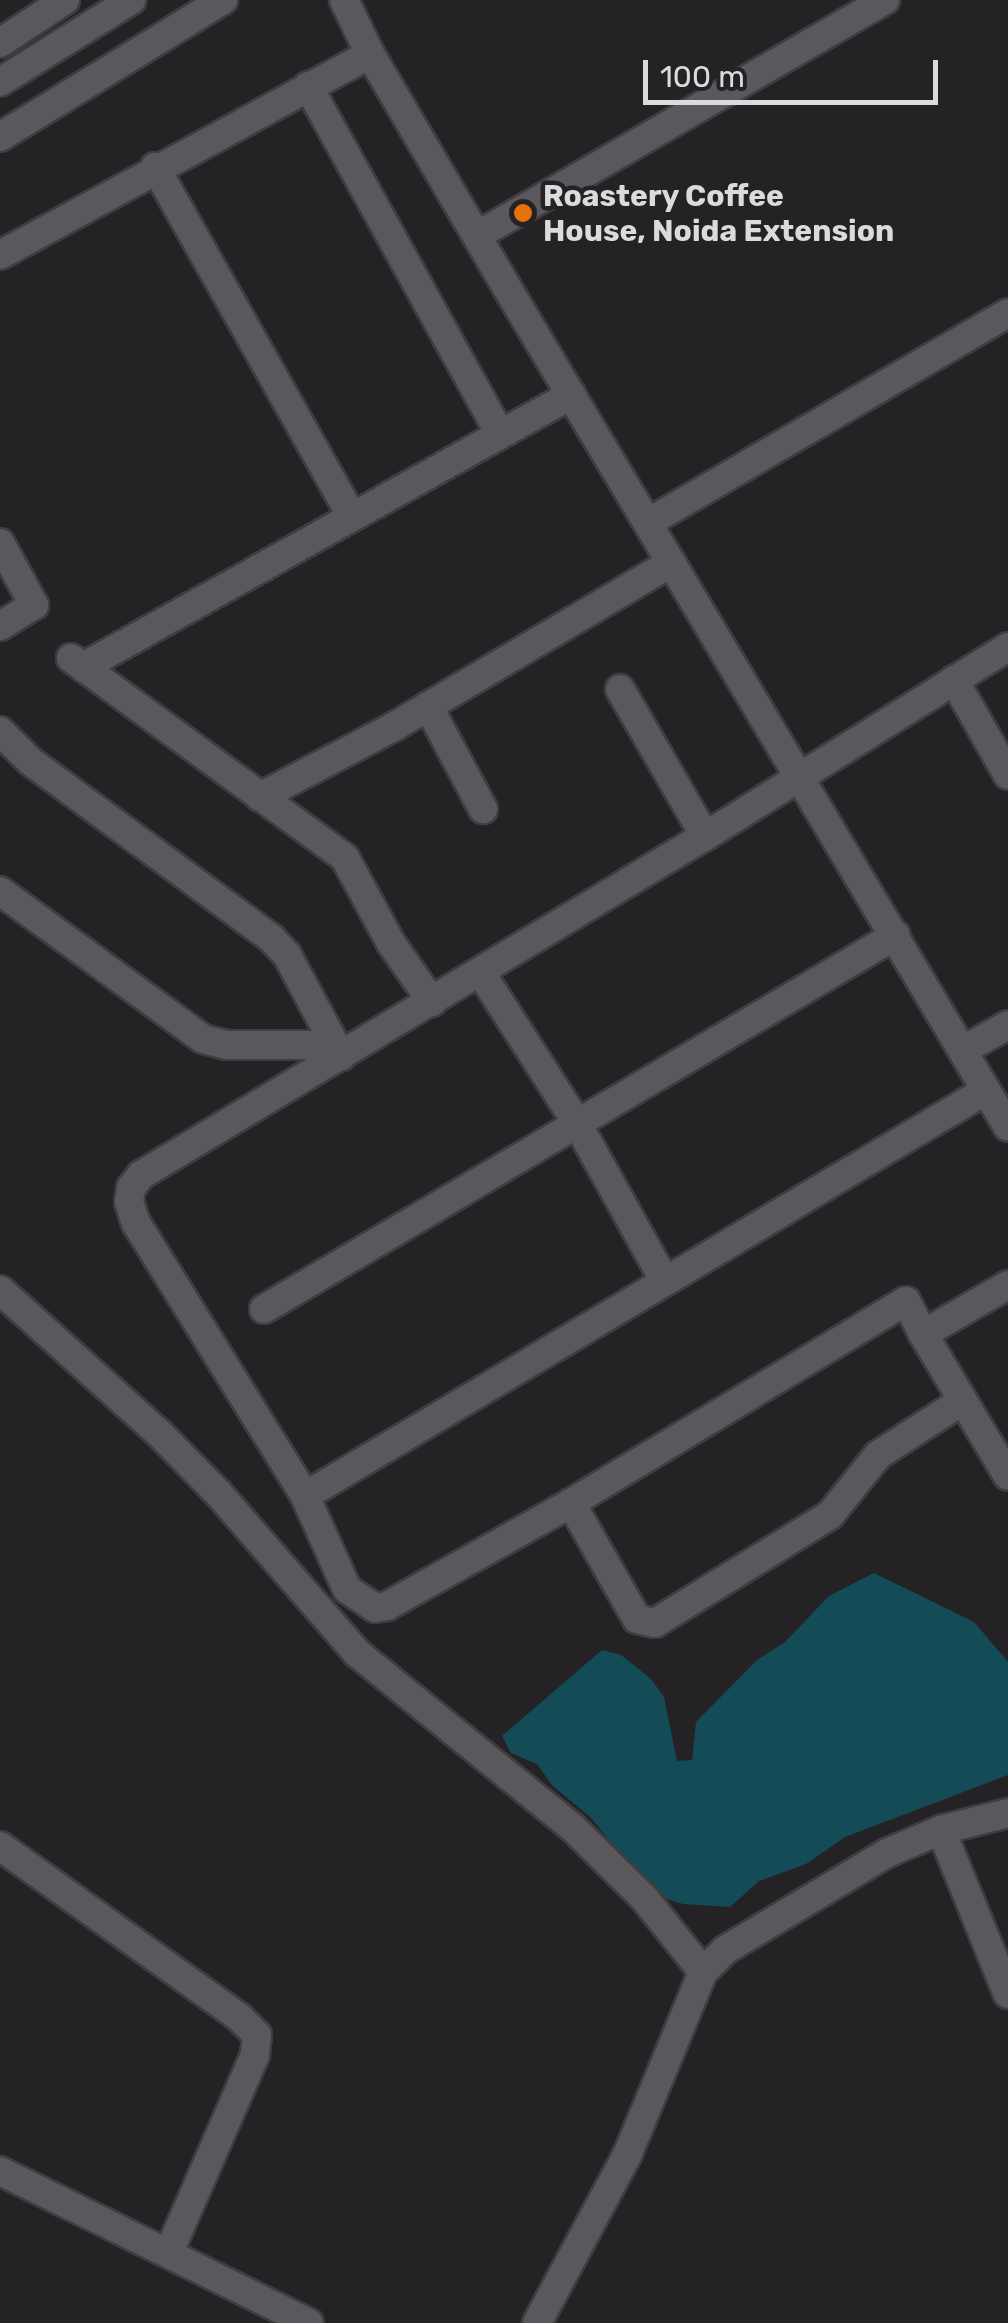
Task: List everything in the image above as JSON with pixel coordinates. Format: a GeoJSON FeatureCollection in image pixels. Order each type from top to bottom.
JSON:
{"type":"FeatureCollection","features":[{"type":"Feature","properties":{"kind":"street"},"geometry":{"type":"LineString","coordinates":[[0,43],[65,0]]}},
{"type":"Feature","properties":{"kind":"street"},"geometry":{"type":"LineString","coordinates":[[0,82],[131,0]]}},
{"type":"Feature","properties":{"kind":"street"},"geometry":{"type":"LineString","coordinates":[[0,138],[223,0]]}},
{"type":"Feature","properties":{"kind":"street"},"geometry":{"type":"LineString","coordinates":[[344,0],[370,54],[1008,1127]]}},
{"type":"Feature","properties":{"kind":"street"},"geometry":{"type":"LineString","coordinates":[[478,235],[885,0]]}},
{"type":"Feature","properties":{"kind":"street"},"geometry":{"type":"LineString","coordinates":[[0,256],[370,54]]}},
{"type":"Feature","properties":{"kind":"street"},"geometry":{"type":"LineString","coordinates":[[308,86],[500,434]]}},
{"type":"Feature","properties":{"kind":"street"},"geometry":{"type":"LineString","coordinates":[[156,168],[352,516]]}},
{"type":"Feature","properties":{"kind":"street"},"geometry":{"type":"LineString","coordinates":[[649,522],[1008,314]]}},
{"type":"Feature","properties":{"kind":"street"},"geometry":{"type":"LineString","coordinates":[[432,1002],[391,943],[345,858],[76,662],[571,395]]}},
{"type":"Feature","properties":{"kind":"street"},"geometry":{"type":"LineString","coordinates":[[0,543],[34,605],[0,626]]}},
{"type":"Feature","properties":{"kind":"street"},"geometry":{"type":"LineString","coordinates":[[260,797],[428,706],[671,563]]}},
{"type":"Feature","properties":{"kind":"street"},"geometry":{"type":"LineString","coordinates":[[1008,647],[432,1002],[338,1051],[141,1176],[131,1188],[129,1202],[136,1224],[305,1496],[346,1589],[375,1608],[388,1606],[571,1503],[906,1301],[1008,1476]]}},
{"type":"Feature","properties":{"kind":"street"},"geometry":{"type":"LineString","coordinates":[[954,680],[1008,775]]}},
{"type":"Feature","properties":{"kind":"street"},"geometry":{"type":"LineString","coordinates":[[620,689],[705,836]]}},
{"type":"Feature","properties":{"kind":"street"},"geometry":{"type":"LineString","coordinates":[[428,706],[484,809]]}},
{"type":"Feature","properties":{"kind":"street"},"geometry":{"type":"LineString","coordinates":[[0,731],[30,761],[272,939],[287,955],[338,1051]]}},
{"type":"Feature","properties":{"kind":"street"},"geometry":{"type":"LineString","coordinates":[[0,890],[203,1039],[227,1045],[338,1051]]}},
{"type":"Feature","properties":{"kind":"street"},"geometry":{"type":"LineString","coordinates":[[264,1309],[896,936]]}},
{"type":"Feature","properties":{"kind":"street"},"geometry":{"type":"LineString","coordinates":[[480,973],[577,1123],[664,1280]]}},
{"type":"Feature","properties":{"kind":"street"},"geometry":{"type":"LineString","coordinates":[[965,1049],[1008,1025]]}},
{"type":"Feature","properties":{"kind":"street"},"geometry":{"type":"LineString","coordinates":[[305,1496],[986,1091]]}},
{"type":"Feature","properties":{"kind":"street"},"geometry":{"type":"LineString","coordinates":[[923,1334],[1008,1285]]}},
{"type":"Feature","properties":{"kind":"street"},"geometry":{"type":"LineString","coordinates":[[2,1296],[160,1434],[219,1494],[357,1653],[572,1827],[645,1899],[703,1972]]}},
{"type":"Feature","properties":{"kind":"street"},"geometry":{"type":"LineString","coordinates":[[571,1503],[637,1618],[656,1622],[830,1516],[878,1455],[962,1401]]}},
{"type":"Feature","properties":{"kind":"street"},"geometry":{"type":"LineString","coordinates":[[537,2323],[628,2153],[703,1972],[725,1950],[762,1926],[887,1854],[941,1830],[1008,1814]]}},
{"type":"Feature","properties":{"kind":"street"},"geometry":{"type":"LineString","coordinates":[[941,1830],[1008,1994]]}},
{"type":"Feature","properties":{"kind":"street"},"geometry":{"type":"LineString","coordinates":[[0,1846],[239,2017],[257,2035],[255,2055],[215,2154],[169,2252]]}},
{"type":"Feature","properties":{"kind":"street"},"geometry":{"type":"LineString","coordinates":[[0,2171],[309,2323]]}},
{"type":"Feature","properties":{"kind":"water"},"geometry":{"type":"Polygon","coordinates":[[[874,1573],[974,1622],[1008,1662],[1008,1775],[845,1837],[806,1864],[759,1881],[730,1907],[683,1904],[654,1895],[591,1818],[552,1785],[537,1764],[511,1753],[502,1736],[602,1650],[621,1655],[651,1679],[664,1697],[677,1761],[692,1760],[696,1722],[757,1660],[785,1642],[829,1596],[874,1573]]]}},
{"type":"Feature","properties":{"kind":"place","name":"Roastery Coffee House, Noida Extension"},"geometry":{"type":"Point","coordinates":[523,213]}}]}
